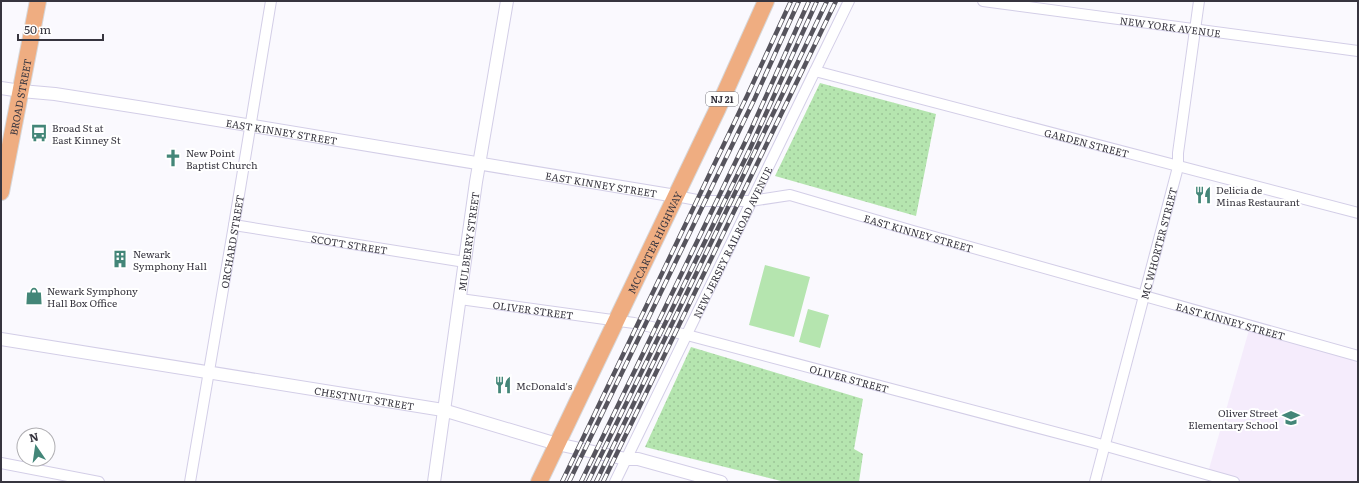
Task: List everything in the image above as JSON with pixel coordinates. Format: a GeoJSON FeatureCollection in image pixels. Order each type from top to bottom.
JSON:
{"type":"FeatureCollection","features":[{"type":"Feature","properties":{"kind":"main road","name":"BROAD STREET"},"geometry":{"type":"LineString","coordinates":[[1,192],[38,1]]}},
{"type":"Feature","properties":{"kind":"main road","name":"MCCARTER HIGHWAY"},"geometry":{"type":"LineString","coordinates":[[539,482],[718,108],[766,1]]}},
{"type":"Feature","properties":{"kind":"street","name":"ORCHARD STREET"},"geometry":{"type":"LineString","coordinates":[[190,482],[271,1]]}},
{"type":"Feature","properties":{"kind":"street","name":"MULBERRY STREET"},"geometry":{"type":"LineString","coordinates":[[434,482],[476,182],[507,1]]}},
{"type":"Feature","properties":{"kind":"street","name":"NEW JERSEY RAILROAD AVENUE"},"geometry":{"type":"LineString","coordinates":[[615,482],[848,1]]}},
{"type":"Feature","properties":{"kind":"street","name":"NEW YORK AVENUE"},"geometry":{"type":"LineString","coordinates":[[983,1],[1195,28],[1358,51]]}},
{"type":"Feature","properties":{"kind":"street","name":"MC WHORTER STREET"},"geometry":{"type":"LineString","coordinates":[[1095,482],[1178,167],[1178,154],[1199,1]]}},
{"type":"Feature","properties":{"kind":"street","name":"GARDEN STREET"},"geometry":{"type":"LineString","coordinates":[[815,71],[1358,214]]}},
{"type":"Feature","properties":{"kind":"street","name":"EAST KINNEY STREET"},"geometry":{"type":"LineString","coordinates":[[1,88],[50,93],[250,125],[702,201],[751,201],[790,195],[1358,356]]}},
{"type":"Feature","properties":{"kind":"street","name":"SCOTT STREET"},"geometry":{"type":"LineString","coordinates":[[234,224],[465,262]]}},
{"type":"Feature","properties":{"kind":"street","name":"OLIVER STREET"},"geometry":{"type":"LineString","coordinates":[[460,299],[616,320],[687,335],[1234,482]]}},
{"type":"Feature","properties":{"kind":"street","name":"CHESTNUT STREET"},"geometry":{"type":"LineString","coordinates":[[1,339],[443,410],[557,444],[626,459],[638,459],[721,482]]}},
{"type":"Feature","properties":{"kind":"street"},"geometry":{"type":"LineString","coordinates":[[1,463],[98,482]]}},
{"type":"Feature","properties":{"kind":"shaded area","name":"Oliver Street Elementary School"},"geometry":{"type":"Polygon","coordinates":[[[1249,330],[1358,361],[1358,482],[1232,482],[1207,476],[1249,330]]]}},
{"type":"Feature","properties":{"kind":"green space"},"geometry":{"type":"Polygon","coordinates":[[[820,83],[936,114],[916,216],[775,176],[820,83]]]}},
{"type":"Feature","properties":{"kind":"green space"},"geometry":{"type":"Polygon","coordinates":[[[765,265],[810,277],[794,337],[749,325],[765,265]]]}},
{"type":"Feature","properties":{"kind":"green space"},"geometry":{"type":"Polygon","coordinates":[[[808,309],[829,315],[820,348],[799,342],[808,309]]]}},
{"type":"Feature","properties":{"kind":"green space"},"geometry":{"type":"Polygon","coordinates":[[[691,347],[863,399],[854,449],[863,454],[859,482],[785,482],[645,447],[691,347]]]}},
{"type":"Feature","properties":{"kind":"railway"},"geometry":{"type":"LineString","coordinates":[[562,482],[791,1]]}},
{"type":"Feature","properties":{"kind":"railway"},"geometry":{"type":"LineString","coordinates":[[569,482],[755,98],[799,1]]}},
{"type":"Feature","properties":{"kind":"railway"},"geometry":{"type":"LineString","coordinates":[[581,482],[749,134],[809,1]]}},
{"type":"Feature","properties":{"kind":"railway"},"geometry":{"type":"LineString","coordinates":[[588,482],[749,151],[817,1]]}},
{"type":"Feature","properties":{"kind":"railway"},"geometry":{"type":"LineString","coordinates":[[596,482],[827,1]]}},
{"type":"Feature","properties":{"kind":"railway"},"geometry":{"type":"LineString","coordinates":[[603,482],[836,1]]}},
{"type":"Feature","properties":{"kind":"place","name":"Broad St at East Kinney St"},"geometry":{"type":"Point","coordinates":[39,133]}},
{"type":"Feature","properties":{"kind":"place","name":"New Point Baptist Church"},"geometry":{"type":"Point","coordinates":[173,158]}},
{"type":"Feature","properties":{"kind":"place","name":"Delicia de Minas Restaurant"},"geometry":{"type":"Point","coordinates":[1203,195]}},
{"type":"Feature","properties":{"kind":"place","name":"Newark Symphony Hall"},"geometry":{"type":"Point","coordinates":[120,259]}},
{"type":"Feature","properties":{"kind":"place","name":"Newark Symphony Hall Box Office"},"geometry":{"type":"Point","coordinates":[34,296]}},
{"type":"Feature","properties":{"kind":"place","name":"McDonald's"},"geometry":{"type":"Point","coordinates":[503,385]}},
{"type":"Feature","properties":{"kind":"place","name":"Oliver Street Elementary School"},"geometry":{"type":"Point","coordinates":[1291,418]}}]}
